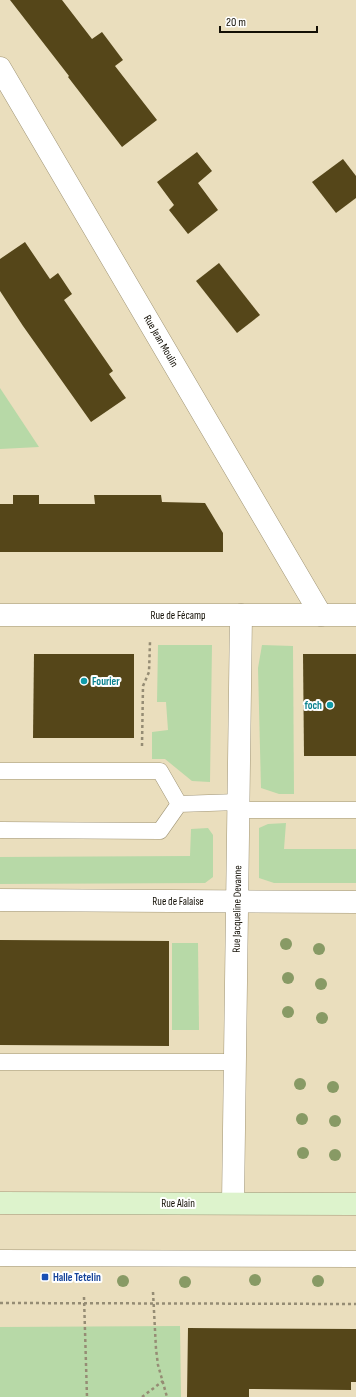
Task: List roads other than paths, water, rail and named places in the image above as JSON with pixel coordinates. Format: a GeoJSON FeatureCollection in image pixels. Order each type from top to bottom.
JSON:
{"type":"FeatureCollection","features":[{"type":"Feature","properties":{"kind":"street","name":"Rue Jean Moulin"},"geometry":{"type":"LineString","coordinates":[[0,68],[321,615]]}},
{"type":"Feature","properties":{"kind":"street","name":"Rue de Fécamp"},"geometry":{"type":"LineString","coordinates":[[0,615],[356,615]]}},
{"type":"Feature","properties":{"kind":"street","name":"Rue Jacqueline Devanne"},"geometry":{"type":"LineString","coordinates":[[233,1204],[240,615]]}},
{"type":"Feature","properties":{"kind":"street","name":"Rue de Falaise"},"geometry":{"type":"LineString","coordinates":[[0,900],[356,902]]}},
{"type":"Feature","properties":{"kind":"street","name":"Rue Alain"},"geometry":{"type":"LineString","coordinates":[[0,1203],[356,1204]]}},
{"type":"Feature","properties":{"kind":"lane"},"geometry":{"type":"LineString","coordinates":[[0,771],[160,771],[179,804]]}},
{"type":"Feature","properties":{"kind":"lane"},"geometry":{"type":"LineString","coordinates":[[179,804],[356,810]]}},
{"type":"Feature","properties":{"kind":"lane"},"geometry":{"type":"LineString","coordinates":[[0,830],[160,831],[179,804]]}},
{"type":"Feature","properties":{"kind":"lane"},"geometry":{"type":"LineString","coordinates":[[0,1062],[235,1062]]}},
{"type":"Feature","properties":{"kind":"lane"},"geometry":{"type":"LineString","coordinates":[[0,1258],[356,1259]]}},
{"type":"Feature","properties":{"kind":"place","name":"Fourier"},"geometry":{"type":"Point","coordinates":[84,681]}},
{"type":"Feature","properties":{"kind":"place","name":"foch"},"geometry":{"type":"Point","coordinates":[330,705]}},
{"type":"Feature","properties":{"kind":"place","name":"Halle Tetelin"},"geometry":{"type":"Point","coordinates":[45,1277]}}]}
